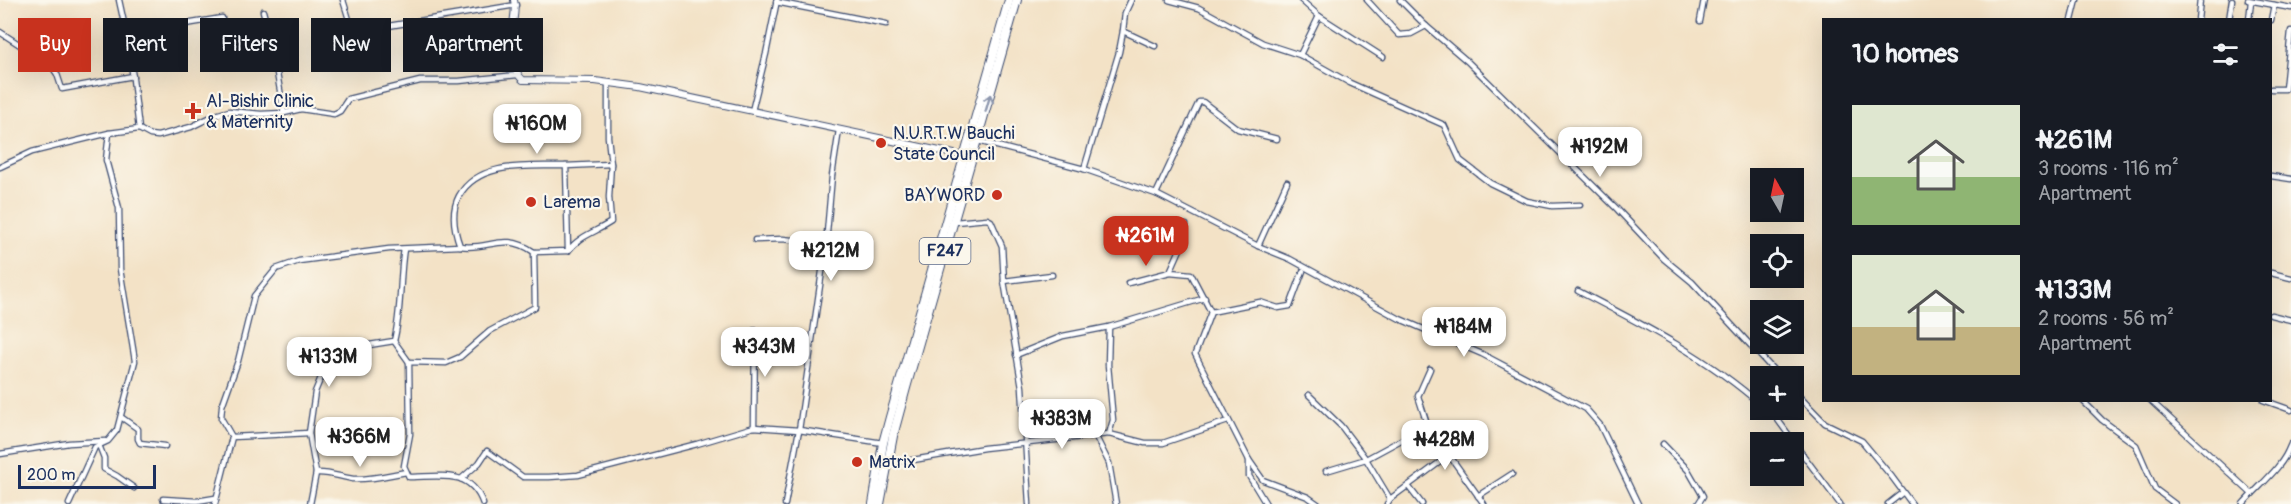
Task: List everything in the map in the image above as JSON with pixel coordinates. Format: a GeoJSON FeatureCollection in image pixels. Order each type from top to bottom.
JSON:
{"type":"FeatureCollection","features":[{"type":"Feature","properties":{"kind":"main road","name":"F247"},"geometry":{"type":"LineString","coordinates":[[873,504],[883,443],[1009,0]]}},
{"type":"Feature","properties":{"kind":"main road","name":"F247"},"geometry":{"type":"LineString","coordinates":[[880,504],[888,462],[934,286],[955,222],[1017,0]]}},
{"type":"Feature","properties":{"kind":"street"},"geometry":{"type":"LineString","coordinates":[[119,0],[123,18]]}},
{"type":"Feature","properties":{"kind":"street"},"geometry":{"type":"LineString","coordinates":[[343,0],[351,26],[364,30],[515,3],[513,27],[517,75],[523,80],[608,83],[973,158]]}},
{"type":"Feature","properties":{"kind":"street"},"geometry":{"type":"LineString","coordinates":[[1084,169],[1119,52],[1125,14],[1131,0]]}},
{"type":"Feature","properties":{"kind":"street"},"geometry":{"type":"LineString","coordinates":[[1169,0],[1199,8],[1263,43],[1300,55],[1350,83],[1444,125],[1460,160],[1490,183],[1527,201],[1552,206],[1580,205]]}},
{"type":"Feature","properties":{"kind":"street"},"geometry":{"type":"LineString","coordinates":[[1301,0],[1319,16],[1383,57]]}},
{"type":"Feature","properties":{"kind":"street"},"geometry":{"type":"LineString","coordinates":[[1367,0],[1399,35],[1411,34],[1426,26]]}},
{"type":"Feature","properties":{"kind":"street"},"geometry":{"type":"LineString","coordinates":[[1400,0],[1467,61],[1617,209],[1664,259],[1692,282],[1770,366]]}},
{"type":"Feature","properties":{"kind":"street"},"geometry":{"type":"LineString","coordinates":[[1701,21],[1704,0]]}},
{"type":"Feature","properties":{"kind":"street"},"geometry":{"type":"LineString","coordinates":[[2072,18],[2077,0]]}},
{"type":"Feature","properties":{"kind":"street"},"geometry":{"type":"LineString","coordinates":[[2199,18],[2200,0]]}},
{"type":"Feature","properties":{"kind":"street"},"geometry":{"type":"LineString","coordinates":[[2229,18],[2232,0]]}},
{"type":"Feature","properties":{"kind":"street"},"geometry":{"type":"LineString","coordinates":[[2249,18],[2250,0],[2291,8]]}},
{"type":"Feature","properties":{"kind":"street"},"geometry":{"type":"LineString","coordinates":[[752,111],[776,1],[886,24]]}},
{"type":"Feature","properties":{"kind":"street"},"geometry":{"type":"LineString","coordinates":[[2271,18],[2274,5]]}},
{"type":"Feature","properties":{"kind":"street"},"geometry":{"type":"LineString","coordinates":[[263,11],[272,45],[284,113]]}},
{"type":"Feature","properties":{"kind":"street"},"geometry":{"type":"LineString","coordinates":[[1300,55],[1319,16]]}},
{"type":"Feature","properties":{"kind":"street"},"geometry":{"type":"LineString","coordinates":[[1122,31],[1155,46]]}},
{"type":"Feature","properties":{"kind":"street"},"geometry":{"type":"LineString","coordinates":[[2272,89],[2288,90],[2291,31]]}},
{"type":"Feature","properties":{"kind":"street"},"geometry":{"type":"LineString","coordinates":[[0,32],[51,65],[62,89],[133,76]]}},
{"type":"Feature","properties":{"kind":"street"},"geometry":{"type":"LineString","coordinates":[[132,72],[139,129]]}},
{"type":"Feature","properties":{"kind":"street"},"geometry":{"type":"LineString","coordinates":[[0,167],[32,152],[109,133],[139,129],[150,135],[158,136],[190,127],[214,115],[229,111],[253,114],[284,113],[301,109],[334,114],[340,111],[348,99],[420,81],[459,81],[517,75]]}},
{"type":"Feature","properties":{"kind":"street"},"geometry":{"type":"LineString","coordinates":[[568,251],[576,239],[593,233],[611,222],[608,83]]}},
{"type":"Feature","properties":{"kind":"street"},"geometry":{"type":"LineString","coordinates":[[1156,194],[1199,102],[1203,102],[1238,129],[1277,139]]}},
{"type":"Feature","properties":{"kind":"street"},"geometry":{"type":"LineString","coordinates":[[785,504],[799,430],[826,244],[839,130]]}},
{"type":"Feature","properties":{"kind":"street"},"geometry":{"type":"LineString","coordinates":[[69,504],[95,447],[108,441],[117,430],[135,361],[120,269],[119,208],[106,160],[109,133]]}},
{"type":"Feature","properties":{"kind":"street"},"geometry":{"type":"LineString","coordinates":[[978,141],[1084,169],[1156,194],[1258,246],[1290,259],[1400,319],[1482,354],[1586,409],[1600,425],[1638,504]]}},
{"type":"Feature","properties":{"kind":"street"},"geometry":{"type":"LineString","coordinates":[[460,246],[454,206],[464,188],[478,177],[508,168],[611,164]]}},
{"type":"Feature","properties":{"kind":"street"},"geometry":{"type":"LineString","coordinates":[[566,166],[568,251]]}},
{"type":"Feature","properties":{"kind":"street"},"geometry":{"type":"LineString","coordinates":[[2272,176],[2291,179]]}},
{"type":"Feature","properties":{"kind":"street"},"geometry":{"type":"LineString","coordinates":[[1258,246],[1287,182]]}},
{"type":"Feature","properties":{"kind":"street"},"geometry":{"type":"LineString","coordinates":[[955,222],[987,219],[991,221],[1002,246],[1004,281],[1022,387],[1029,504]]}},
{"type":"Feature","properties":{"kind":"street"},"geometry":{"type":"LineString","coordinates":[[1170,272],[1182,245],[1186,225]]}},
{"type":"Feature","properties":{"kind":"street"},"geometry":{"type":"LineString","coordinates":[[755,240],[783,239],[826,244]]}},
{"type":"Feature","properties":{"kind":"street"},"geometry":{"type":"LineString","coordinates":[[215,504],[232,437],[221,418],[222,406],[238,361],[254,296],[276,269],[299,261],[501,241],[516,242],[534,252],[568,251]]}},
{"type":"Feature","properties":{"kind":"street"},"geometry":{"type":"LineString","coordinates":[[394,341],[400,318],[400,273],[404,249]]}},
{"type":"Feature","properties":{"kind":"street"},"geometry":{"type":"LineString","coordinates":[[409,362],[446,363],[460,357],[490,331],[535,307],[534,252]]}},
{"type":"Feature","properties":{"kind":"street"},"geometry":{"type":"LineString","coordinates":[[1128,283],[1170,272],[1191,274],[1211,312],[1195,354],[1249,460],[1263,480],[1308,497],[1318,504]]}},
{"type":"Feature","properties":{"kind":"street"},"geometry":{"type":"LineString","coordinates":[[1211,312],[1260,302],[1278,308],[1290,306],[1303,272]]}},
{"type":"Feature","properties":{"kind":"street"},"geometry":{"type":"LineString","coordinates":[[2272,273],[2291,278]]}},
{"type":"Feature","properties":{"kind":"street"},"geometry":{"type":"LineString","coordinates":[[1004,281],[1052,275]]}},
{"type":"Feature","properties":{"kind":"street"},"geometry":{"type":"LineString","coordinates":[[1578,291],[1686,349],[1734,381],[1750,395]]}},
{"type":"Feature","properties":{"kind":"street"},"geometry":{"type":"LineString","coordinates":[[1016,355],[1063,336],[1109,327],[1205,298]]}},
{"type":"Feature","properties":{"kind":"street"},"geometry":{"type":"LineString","coordinates":[[2272,315],[2291,320]]}},
{"type":"Feature","properties":{"kind":"street"},"geometry":{"type":"LineString","coordinates":[[1109,327],[1108,365],[1113,420],[1109,434]]}},
{"type":"Feature","properties":{"kind":"street"},"geometry":{"type":"LineString","coordinates":[[754,427],[755,330]]}},
{"type":"Feature","properties":{"kind":"street"},"geometry":{"type":"LineString","coordinates":[[394,341],[409,362],[410,434],[404,466],[406,472],[409,477],[457,476],[473,487],[483,504]]}},
{"type":"Feature","properties":{"kind":"street"},"geometry":{"type":"LineString","coordinates":[[310,504],[316,473],[309,433],[315,392],[324,370],[335,357],[357,347],[394,341]]}},
{"type":"Feature","properties":{"kind":"street"},"geometry":{"type":"LineString","coordinates":[[1430,369],[1418,396],[1427,424],[1484,504]]}},
{"type":"Feature","properties":{"kind":"street"},"geometry":{"type":"LineString","coordinates":[[1309,395],[1341,426],[1366,459],[1388,501],[1448,456]]}},
{"type":"Feature","properties":{"kind":"street"},"geometry":{"type":"LineString","coordinates":[[1804,401],[1826,423],[1862,441],[1912,504]]}},
{"type":"Feature","properties":{"kind":"street"},"geometry":{"type":"LineString","coordinates":[[2084,402],[2102,420],[2136,445],[2155,489],[2175,504]]}},
{"type":"Feature","properties":{"kind":"street"},"geometry":{"type":"LineString","coordinates":[[2152,402],[2252,494]]}},
{"type":"Feature","properties":{"kind":"street"},"geometry":{"type":"LineString","coordinates":[[2269,402],[2291,410]]}},
{"type":"Feature","properties":{"kind":"street"},"geometry":{"type":"LineString","coordinates":[[121,417],[138,429],[140,443],[165,446]]}},
{"type":"Feature","properties":{"kind":"street"},"geometry":{"type":"LineString","coordinates":[[888,462],[984,448],[1109,434],[1145,443],[1163,443],[1228,421]]}},
{"type":"Feature","properties":{"kind":"street"},"geometry":{"type":"LineString","coordinates":[[1326,471],[1366,459],[1414,434],[1427,424]]}},
{"type":"Feature","properties":{"kind":"street"},"geometry":{"type":"LineString","coordinates":[[461,479],[479,463],[488,451],[523,477],[578,475],[754,427],[799,430],[883,443]]}},
{"type":"Feature","properties":{"kind":"street"},"geometry":{"type":"LineString","coordinates":[[232,437],[309,433]]}},
{"type":"Feature","properties":{"kind":"street"},"geometry":{"type":"LineString","coordinates":[[1095,435],[1109,463],[1116,504]]}},
{"type":"Feature","properties":{"kind":"street"},"geometry":{"type":"LineString","coordinates":[[0,454],[69,443],[108,441]]}},
{"type":"Feature","properties":{"kind":"street"},"geometry":{"type":"LineString","coordinates":[[1663,444],[1688,470],[1704,496],[1698,504]]}},
{"type":"Feature","properties":{"kind":"street"},"geometry":{"type":"LineString","coordinates":[[2243,504],[2287,456],[2291,444]]}},
{"type":"Feature","properties":{"kind":"street"},"geometry":{"type":"LineString","coordinates":[[99,445],[104,458],[104,469],[134,488]]}},
{"type":"Feature","properties":{"kind":"street"},"geometry":{"type":"LineString","coordinates":[[1804,456],[1840,504]]}},
{"type":"Feature","properties":{"kind":"street"},"geometry":{"type":"LineString","coordinates":[[1249,460],[1249,477],[1266,504]]}},
{"type":"Feature","properties":{"kind":"street"},"geometry":{"type":"LineString","coordinates":[[316,473],[329,472],[363,479],[406,472]]}},
{"type":"Feature","properties":{"kind":"street"},"geometry":{"type":"LineString","coordinates":[[1478,496],[1512,474]]}},
{"type":"Feature","properties":{"kind":"street"},"geometry":{"type":"LineString","coordinates":[[1408,486],[1422,504]]}},
{"type":"Feature","properties":{"kind":"street"},"geometry":{"type":"LineString","coordinates":[[1888,504],[1902,492]]}},
{"type":"Feature","properties":{"kind":"street"},"geometry":{"type":"LineString","coordinates":[[163,499],[197,501],[215,498]]}},
{"type":"Feature","properties":{"kind":"place","name":"Al-Bishir Clinic & Maternity"},"geometry":{"type":"Point","coordinates":[193,111]}},
{"type":"Feature","properties":{"kind":"place","name":"N.U.R.T.W Bauchi State Council"},"geometry":{"type":"Point","coordinates":[881,143]}},
{"type":"Feature","properties":{"kind":"place","name":"BAYWORD"},"geometry":{"type":"Point","coordinates":[997,195]}},
{"type":"Feature","properties":{"kind":"place","name":"Larema"},"geometry":{"type":"Point","coordinates":[531,202]}},
{"type":"Feature","properties":{"kind":"place","name":"Matrix"},"geometry":{"type":"Point","coordinates":[857,462]}}]}
